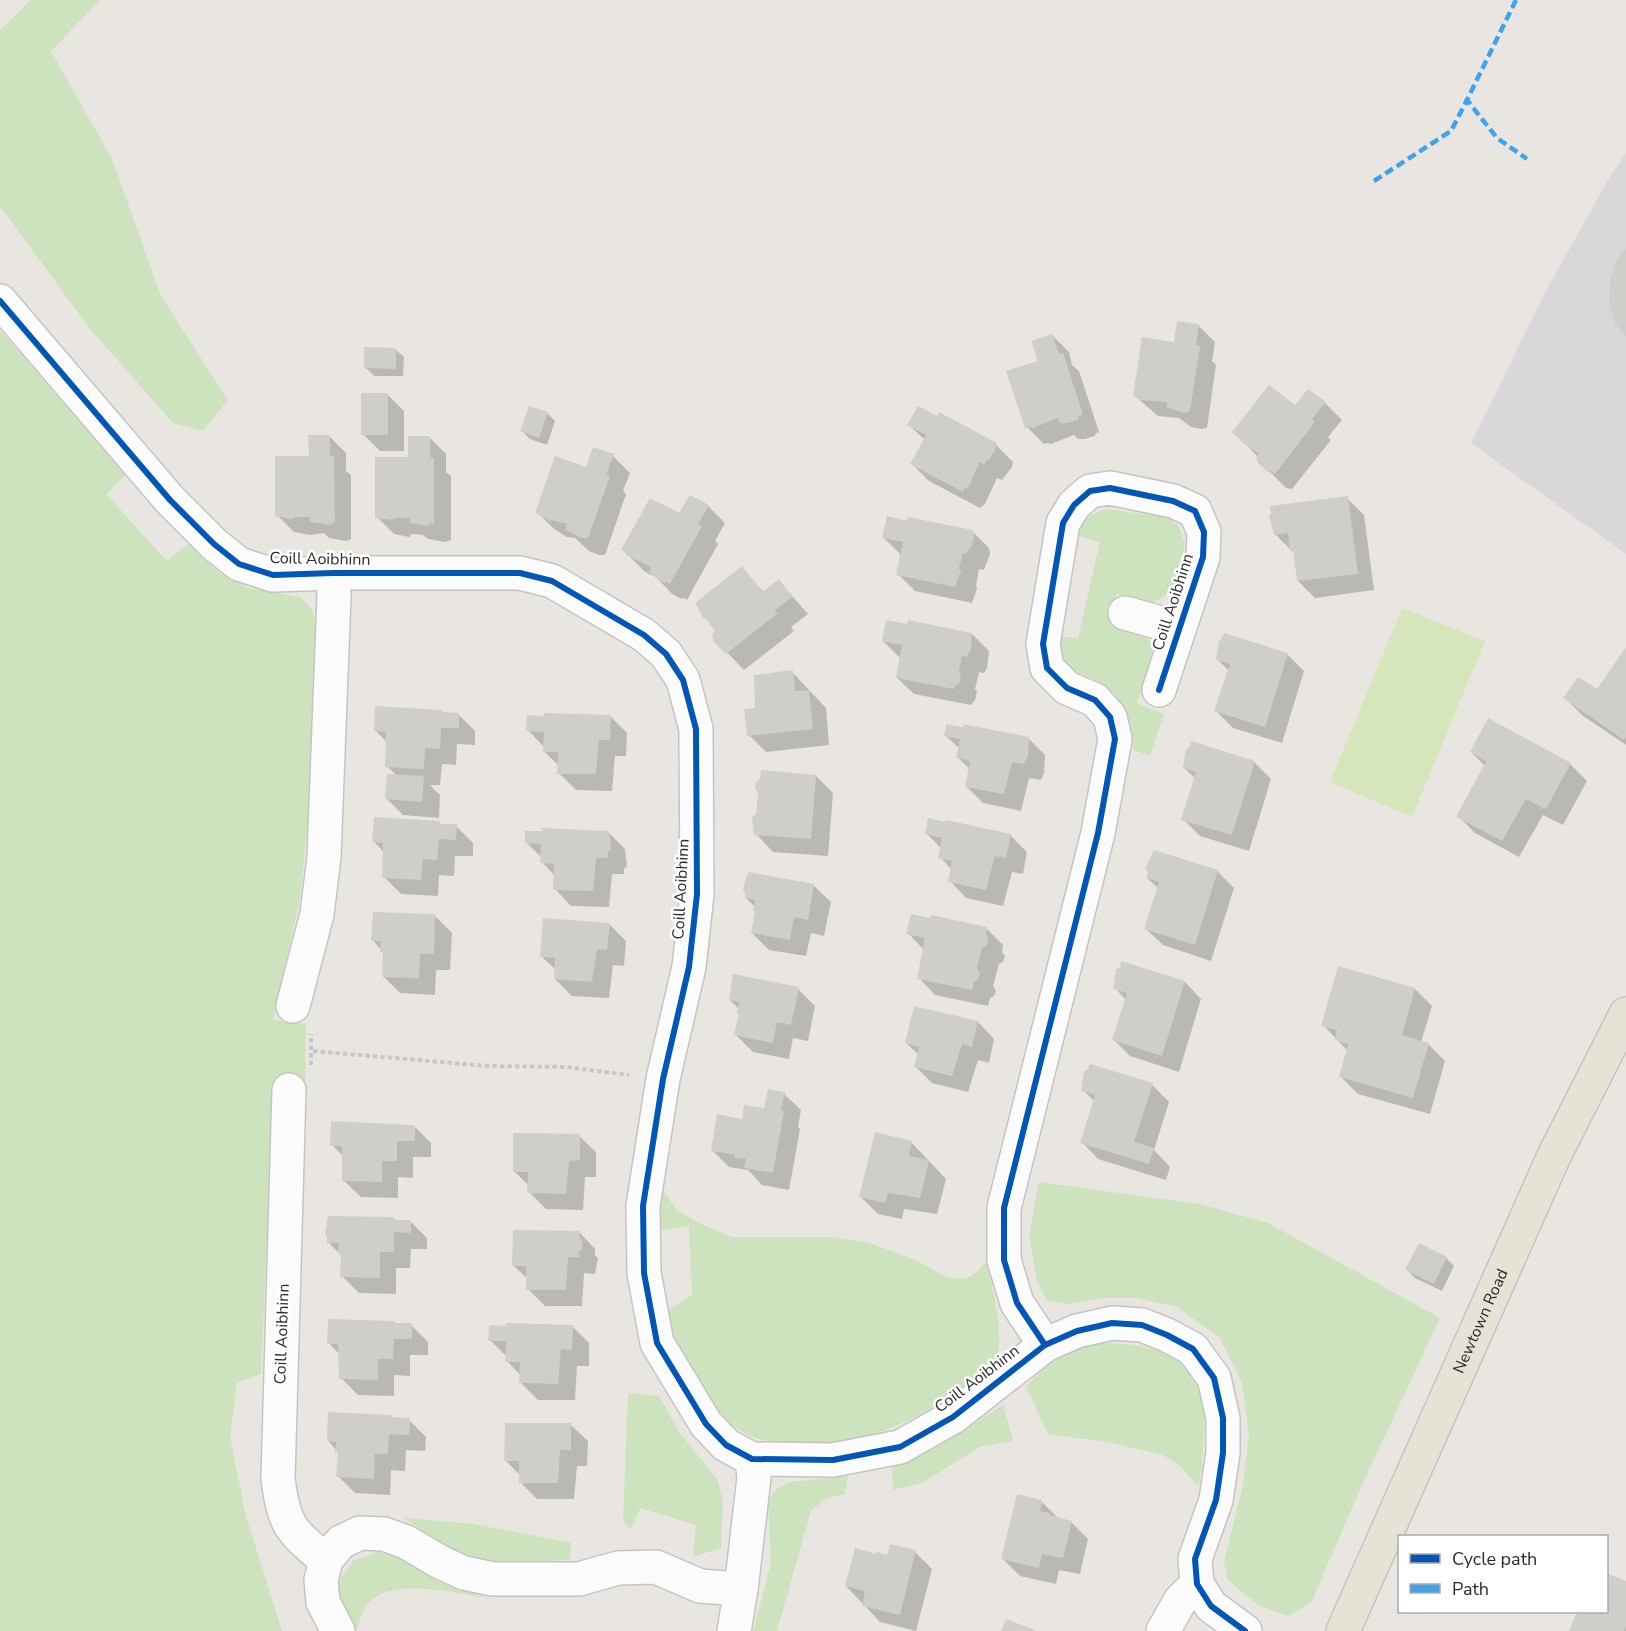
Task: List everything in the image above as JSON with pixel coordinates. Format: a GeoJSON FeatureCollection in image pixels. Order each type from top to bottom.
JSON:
{"type":"FeatureCollection","features":[{"type":"Feature","properties":{"kind":"main road","name":"Newtown Road"},"geometry":{"type":"LineString","coordinates":[[1343,1631],[1554,1156],[1626,1014]]}},
{"type":"Feature","properties":{"kind":"street","name":"Coill Aoibhinn"},"geometry":{"type":"LineString","coordinates":[[0,302],[170,500],[214,544],[239,564],[273,575],[520,573],[552,581],[644,635],[666,654],[683,680],[696,729],[697,894],[689,966],[663,1079],[643,1206],[644,1273],[657,1343],[706,1424],[726,1445],[752,1459],[834,1460],[900,1447],[953,1417],[1045,1345],[1077,1331],[1112,1323],[1142,1325],[1167,1335],[1192,1349],[1214,1378],[1223,1418],[1223,1453],[1216,1500],[1195,1559],[1197,1584]]}},
{"type":"Feature","properties":{"kind":"street","name":"Coill Aoibhinn"},"geometry":{"type":"LineString","coordinates":[[1045,1345],[1017,1303],[1005,1260],[1004,1208],[1098,833],[1115,739],[1110,717],[1095,700],[1067,688],[1047,668],[1043,644],[1063,523],[1074,505],[1090,491],[1110,488],[1173,501],[1195,511],[1204,532],[1203,557],[1159,690]]}},
{"type":"Feature","properties":{"kind":"street","name":"Coill Aoibhinn"},"geometry":{"type":"LineString","coordinates":[[293,1006],[317,914],[324,857],[333,573]]}},
{"type":"Feature","properties":{"kind":"street","name":"Coill Aoibhinn"},"geometry":{"type":"LineString","coordinates":[[1125,613],[1179,628]]}},
{"type":"Feature","properties":{"kind":"street","name":"Coill Aoibhinn"},"geometry":{"type":"LineString","coordinates":[[289,1090],[278,1479],[282,1511],[298,1538],[326,1560]]}},
{"type":"Feature","properties":{"kind":"street"},"geometry":{"type":"LineString","coordinates":[[734,1631],[754,1478],[752,1459]]}},
{"type":"Feature","properties":{"kind":"street"},"geometry":{"type":"LineString","coordinates":[[338,1631],[323,1602],[321,1580],[326,1560],[341,1542],[360,1533],[384,1534],[406,1542],[464,1573],[493,1579],[579,1579],[618,1568],[656,1567],[700,1586],[741,1589]]}},
{"type":"Feature","properties":{"kind":"street"},"geometry":{"type":"LineString","coordinates":[[1163,1631],[1180,1601],[1197,1584],[1210,1606],[1245,1631]]}},
{"type":"Feature","properties":{"kind":"path"},"geometry":{"type":"LineString","coordinates":[[289,1090],[309,1092],[313,1051],[311,1033],[316,1008],[293,1006]]}},
{"type":"Feature","properties":{"kind":"path"},"geometry":{"type":"LineString","coordinates":[[313,1051],[487,1066],[567,1067],[663,1079]]}},
{"type":"Feature","properties":{"kind":"shaded area"},"geometry":{"type":"Polygon","coordinates":[[[1626,153],[1626,554],[1471,443],[1547,289],[1608,180],[1626,153]]]}},
{"type":"Feature","properties":{"kind":"green space"},"geometry":{"type":"Polygon","coordinates":[[[31,0],[100,0],[51,51],[112,159],[161,296],[228,400],[203,431],[173,423],[90,329],[0,206],[0,30],[31,0]]]}},
{"type":"Feature","properties":{"kind":"green space"},"geometry":{"type":"Polygon","coordinates":[[[0,330],[126,475],[106,494],[167,561],[188,544],[217,571],[248,588],[300,597],[309,605],[316,620],[312,782],[300,899],[273,1020],[306,1024],[305,1081],[274,1078],[261,1374],[237,1382],[230,1437],[246,1516],[282,1631],[0,1631],[0,330]]]}},
{"type":"Feature","properties":{"kind":"green space"},"geometry":{"type":"Polygon","coordinates":[[[1105,509],[1167,517],[1179,527],[1185,544],[1173,588],[1162,598],[1150,603],[1116,594],[1110,620],[1142,631],[1151,646],[1150,666],[1137,703],[1164,714],[1150,756],[1133,750],[1132,733],[1126,711],[1117,697],[1102,684],[1068,667],[1060,650],[1060,636],[1078,638],[1100,542],[1078,536],[1087,519],[1105,509]]]}},
{"type":"Feature","properties":{"kind":"green space"},"geometry":{"type":"Polygon","coordinates":[[[1402,608],[1485,641],[1412,817],[1330,782],[1402,608]]]}},
{"type":"Feature","properties":{"kind":"green space"},"geometry":{"type":"Polygon","coordinates":[[[1039,1182],[1199,1204],[1268,1223],[1440,1318],[1362,1485],[1312,1601],[1289,1616],[1259,1606],[1228,1580],[1224,1561],[1243,1485],[1249,1433],[1242,1383],[1220,1338],[1177,1307],[1136,1298],[1102,1298],[1069,1304],[1047,1300],[1037,1282],[1029,1235],[1039,1182]]]}},
{"type":"Feature","properties":{"kind":"green space"},"geometry":{"type":"Polygon","coordinates":[[[661,1188],[677,1210],[699,1223],[732,1237],[830,1237],[869,1243],[913,1259],[949,1278],[965,1279],[977,1272],[986,1262],[998,1322],[999,1346],[994,1363],[972,1383],[945,1400],[880,1433],[845,1442],[812,1445],[778,1443],[747,1434],[735,1427],[718,1410],[684,1360],[672,1335],[665,1312],[692,1294],[689,1226],[660,1230],[661,1188]]]}},
{"type":"Feature","properties":{"kind":"green space"},"geometry":{"type":"Polygon","coordinates":[[[1101,1342],[1142,1346],[1174,1356],[1195,1379],[1205,1413],[1202,1467],[1198,1486],[1180,1466],[1163,1455],[1107,1442],[1048,1434],[1026,1386],[1058,1354],[1101,1342]]]}},
{"type":"Feature","properties":{"kind":"green space"},"geometry":{"type":"Polygon","coordinates":[[[628,1393],[659,1396],[679,1432],[717,1479],[723,1500],[721,1548],[693,1557],[696,1525],[640,1508],[631,1530],[623,1522],[628,1393]]]}},
{"type":"Feature","properties":{"kind":"green space"},"geometry":{"type":"Polygon","coordinates":[[[1003,1405],[1013,1441],[980,1447],[922,1483],[893,1490],[892,1465],[940,1446],[1003,1405]]]}},
{"type":"Feature","properties":{"kind":"green space"},"geometry":{"type":"Polygon","coordinates":[[[848,1476],[845,1494],[825,1499],[811,1511],[777,1631],[753,1631],[771,1564],[768,1501],[775,1490],[789,1482],[848,1476]]]}},
{"type":"Feature","properties":{"kind":"green space"},"geometry":{"type":"Polygon","coordinates":[[[403,1518],[474,1524],[571,1543],[570,1559],[502,1566],[467,1559],[403,1518]]]}},
{"type":"Feature","properties":{"kind":"green space"},"geometry":{"type":"Polygon","coordinates":[[[378,1552],[406,1560],[440,1583],[491,1599],[426,1589],[391,1591],[377,1596],[367,1605],[356,1631],[342,1603],[338,1582],[353,1561],[378,1552]]]}},
{"type":"Feature","properties":{"kind":"building"},"geometry":{"type":"Polygon","coordinates":[[[1626,248],[1626,337],[1615,323],[1609,302],[1610,280],[1617,259],[1626,248]]]}},
{"type":"Feature","properties":{"kind":"building"},"geometry":{"type":"Polygon","coordinates":[[[1177,321],[1199,324],[1196,345],[1200,346],[1190,411],[1184,413],[1166,407],[1167,402],[1139,400],[1138,397],[1133,396],[1142,337],[1174,342],[1177,321]]]}},
{"type":"Feature","properties":{"kind":"building"},"geometry":{"type":"Polygon","coordinates":[[[1052,334],[1059,354],[1063,353],[1083,415],[1079,416],[1078,420],[1067,423],[1060,423],[1058,418],[1033,428],[1025,428],[1006,371],[1038,361],[1031,341],[1052,334]]]}},
{"type":"Feature","properties":{"kind":"building"},"geometry":{"type":"Polygon","coordinates":[[[364,347],[396,348],[396,369],[364,368],[364,347]]]}},
{"type":"Feature","properties":{"kind":"building"},"geometry":{"type":"Polygon","coordinates":[[[1269,385],[1295,405],[1308,389],[1326,402],[1312,419],[1315,422],[1275,474],[1268,472],[1259,464],[1256,458],[1259,454],[1232,432],[1269,385]]]}},
{"type":"Feature","properties":{"kind":"building"},"geometry":{"type":"Polygon","coordinates":[[[361,393],[388,393],[388,435],[361,435],[361,393]]]}},
{"type":"Feature","properties":{"kind":"building"},"geometry":{"type":"Polygon","coordinates":[[[529,406],[548,412],[539,438],[520,431],[529,406]]]}},
{"type":"Feature","properties":{"kind":"building"},"geometry":{"type":"Polygon","coordinates":[[[918,406],[937,416],[939,412],[997,443],[989,460],[984,465],[980,462],[968,488],[965,488],[963,492],[910,464],[926,435],[907,425],[918,406]]]}},
{"type":"Feature","properties":{"kind":"building"},"geometry":{"type":"Polygon","coordinates":[[[308,435],[330,435],[330,456],[334,456],[335,522],[329,525],[310,522],[310,517],[292,519],[275,516],[275,456],[309,456],[308,435]]]}},
{"type":"Feature","properties":{"kind":"building"},"geometry":{"type":"Polygon","coordinates":[[[408,436],[430,436],[430,457],[434,458],[434,524],[430,523],[428,526],[410,523],[410,518],[392,520],[375,518],[375,457],[408,457],[408,436]]]}},
{"type":"Feature","properties":{"kind":"building"},"geometry":{"type":"Polygon","coordinates":[[[593,447],[614,454],[606,475],[610,476],[588,538],[581,538],[565,529],[567,524],[550,521],[535,513],[555,456],[586,467],[593,447]]]}},
{"type":"Feature","properties":{"kind":"building"},"geometry":{"type":"Polygon","coordinates":[[[690,495],[709,505],[698,524],[702,526],[670,584],[664,583],[649,572],[651,567],[626,555],[626,552],[621,550],[650,498],[679,513],[690,495]]]}},
{"type":"Feature","properties":{"kind":"building"},"geometry":{"type":"Polygon","coordinates":[[[1348,496],[1358,574],[1297,581],[1288,533],[1274,535],[1269,516],[1270,506],[1348,496]]]}},
{"type":"Feature","properties":{"kind":"building"},"geometry":{"type":"Polygon","coordinates":[[[887,516],[907,521],[908,517],[973,530],[971,548],[967,553],[963,553],[959,568],[961,571],[955,587],[896,575],[903,542],[882,538],[887,516]]]}},
{"type":"Feature","properties":{"kind":"building"},"geometry":{"type":"Polygon","coordinates":[[[742,566],[762,592],[779,579],[792,597],[775,610],[778,613],[726,654],[713,641],[712,634],[715,631],[703,618],[695,603],[742,566]]]}},
{"type":"Feature","properties":{"kind":"building"},"geometry":{"type":"Polygon","coordinates":[[[886,620],[907,624],[908,620],[972,633],[971,651],[967,657],[962,656],[959,684],[954,689],[896,678],[902,645],[882,641],[886,620]]]}},
{"type":"Feature","properties":{"kind":"building"},"geometry":{"type":"Polygon","coordinates":[[[1224,633],[1288,653],[1265,727],[1214,711],[1230,664],[1216,660],[1219,641],[1224,633]]]}},
{"type":"Feature","properties":{"kind":"building"},"geometry":{"type":"Polygon","coordinates":[[[1626,647],[1626,736],[1624,740],[1563,698],[1578,677],[1597,689],[1626,647]]]}},
{"type":"Feature","properties":{"kind":"building"},"geometry":{"type":"Polygon","coordinates":[[[793,670],[795,691],[809,690],[813,729],[747,736],[744,709],[755,708],[754,675],[793,670]]]}},
{"type":"Feature","properties":{"kind":"building"},"geometry":{"type":"Polygon","coordinates":[[[375,706],[459,713],[459,728],[441,728],[440,749],[425,748],[424,769],[385,767],[386,732],[374,731],[375,706]]]}},
{"type":"Feature","properties":{"kind":"building"},"geometry":{"type":"Polygon","coordinates":[[[544,713],[611,715],[610,740],[599,740],[596,774],[557,774],[558,752],[543,752],[544,732],[526,731],[527,715],[544,716],[544,713]]]}},
{"type":"Feature","properties":{"kind":"building"},"geometry":{"type":"Polygon","coordinates":[[[1488,718],[1571,763],[1546,809],[1526,799],[1502,841],[1456,817],[1486,761],[1470,752],[1488,718]]]}},
{"type":"Feature","properties":{"kind":"building"},"geometry":{"type":"Polygon","coordinates":[[[946,724],[963,727],[963,724],[1029,737],[1028,755],[1024,764],[1012,762],[1004,794],[965,787],[970,761],[956,758],[960,739],[944,736],[946,724]]]}},
{"type":"Feature","properties":{"kind":"building"},"geometry":{"type":"Polygon","coordinates":[[[1191,741],[1255,761],[1232,835],[1181,820],[1196,772],[1183,768],[1186,749],[1191,741]]]}},
{"type":"Feature","properties":{"kind":"building"},"geometry":{"type":"Polygon","coordinates":[[[761,770],[816,775],[811,839],[754,835],[752,817],[756,814],[758,793],[755,788],[756,782],[760,779],[761,770]]]}},
{"type":"Feature","properties":{"kind":"building"},"geometry":{"type":"Polygon","coordinates":[[[387,774],[424,776],[422,802],[385,799],[387,774]]]}},
{"type":"Feature","properties":{"kind":"building"},"geometry":{"type":"Polygon","coordinates":[[[374,817],[457,824],[456,840],[439,839],[437,860],[423,859],[421,880],[382,878],[383,843],[372,842],[374,817]]]}},
{"type":"Feature","properties":{"kind":"building"},"geometry":{"type":"Polygon","coordinates":[[[928,818],[1011,834],[1006,858],[995,856],[986,890],[948,882],[952,861],[938,858],[942,838],[925,834],[928,818]]]}},
{"type":"Feature","properties":{"kind":"building"},"geometry":{"type":"Polygon","coordinates":[[[542,828],[609,831],[611,849],[608,852],[608,858],[596,858],[593,891],[553,890],[554,864],[540,863],[541,844],[525,843],[525,831],[542,831],[542,828]]]}},
{"type":"Feature","properties":{"kind":"building"},"geometry":{"type":"Polygon","coordinates":[[[1154,850],[1218,870],[1195,945],[1144,929],[1159,882],[1146,878],[1148,872],[1145,869],[1154,850]]]}},
{"type":"Feature","properties":{"kind":"building"},"geometry":{"type":"Polygon","coordinates":[[[749,872],[814,884],[808,920],[794,917],[790,940],[751,933],[755,900],[745,898],[743,890],[749,872]]]}},
{"type":"Feature","properties":{"kind":"building"},"geometry":{"type":"Polygon","coordinates":[[[373,912],[435,914],[434,954],[420,954],[419,978],[382,977],[381,941],[371,941],[373,912]]]}},
{"type":"Feature","properties":{"kind":"building"},"geometry":{"type":"Polygon","coordinates":[[[911,914],[930,918],[931,915],[987,927],[987,945],[982,948],[977,968],[980,973],[972,990],[917,979],[925,938],[906,934],[911,914]]]}},
{"type":"Feature","properties":{"kind":"building"},"geometry":{"type":"Polygon","coordinates":[[[543,918],[610,923],[607,950],[597,949],[592,982],[554,979],[555,958],[540,957],[543,918]]]}},
{"type":"Feature","properties":{"kind":"building"},"geometry":{"type":"Polygon","coordinates":[[[1121,961],[1185,981],[1162,1056],[1112,1040],[1127,993],[1113,989],[1116,969],[1120,968],[1121,961]]]}},
{"type":"Feature","properties":{"kind":"building"},"geometry":{"type":"Polygon","coordinates":[[[1338,966],[1415,988],[1402,1035],[1429,1043],[1413,1098],[1339,1077],[1348,1044],[1335,1040],[1337,1030],[1321,1026],[1338,966]]]}},
{"type":"Feature","properties":{"kind":"building"},"geometry":{"type":"Polygon","coordinates":[[[733,974],[799,987],[791,1025],[777,1022],[773,1043],[734,1035],[739,1002],[729,1000],[733,974]]]}},
{"type":"Feature","properties":{"kind":"building"},"geometry":{"type":"Polygon","coordinates":[[[914,1006],[978,1021],[972,1047],[962,1044],[952,1076],[914,1067],[919,1047],[905,1043],[914,1006]]]}},
{"type":"Feature","properties":{"kind":"building"},"geometry":{"type":"Polygon","coordinates":[[[1090,1064],[1153,1083],[1134,1142],[1154,1148],[1149,1164],[1080,1143],[1095,1095],[1081,1091],[1084,1072],[1090,1064]]]}},
{"type":"Feature","properties":{"kind":"building"},"geometry":{"type":"Polygon","coordinates":[[[768,1089],[785,1092],[773,1173],[744,1168],[746,1159],[711,1151],[717,1114],[742,1119],[744,1105],[764,1108],[768,1089]]]}},
{"type":"Feature","properties":{"kind":"building"},"geometry":{"type":"Polygon","coordinates":[[[331,1121],[415,1125],[415,1141],[397,1141],[397,1161],[382,1161],[382,1182],[342,1181],[342,1146],[330,1146],[331,1121]]]}},
{"type":"Feature","properties":{"kind":"building"},"geometry":{"type":"Polygon","coordinates":[[[875,1132],[912,1141],[909,1156],[929,1160],[920,1198],[888,1193],[885,1203],[859,1197],[875,1132]]]}},
{"type":"Feature","properties":{"kind":"building"},"geometry":{"type":"Polygon","coordinates":[[[513,1133],[580,1134],[580,1160],[569,1161],[566,1194],[527,1193],[528,1172],[513,1172],[513,1133]]]}},
{"type":"Feature","properties":{"kind":"building"},"geometry":{"type":"Polygon","coordinates":[[[328,1216],[394,1217],[394,1220],[411,1220],[411,1233],[394,1232],[394,1252],[380,1252],[380,1278],[340,1277],[339,1243],[327,1243],[325,1234],[328,1216]]]}},
{"type":"Feature","properties":{"kind":"building"},"geometry":{"type":"Polygon","coordinates":[[[513,1230],[579,1231],[582,1250],[579,1251],[579,1257],[568,1257],[566,1290],[526,1290],[526,1266],[512,1266],[513,1230]]]}},
{"type":"Feature","properties":{"kind":"building"},"geometry":{"type":"Polygon","coordinates":[[[1419,1243],[1447,1257],[1434,1284],[1405,1270],[1419,1243]]]}},
{"type":"Feature","properties":{"kind":"building"},"geometry":{"type":"Polygon","coordinates":[[[328,1319],[412,1323],[412,1339],[394,1339],[393,1359],[378,1359],[378,1380],[339,1379],[338,1344],[327,1344],[328,1319]]]}},
{"type":"Feature","properties":{"kind":"building"},"geometry":{"type":"Polygon","coordinates":[[[506,1323],[573,1325],[572,1350],[561,1349],[558,1384],[519,1383],[520,1362],[505,1362],[506,1341],[488,1341],[489,1325],[506,1326],[506,1323]]]}},
{"type":"Feature","properties":{"kind":"building"},"geometry":{"type":"Polygon","coordinates":[[[328,1412],[410,1418],[409,1435],[389,1434],[388,1454],[375,1454],[374,1479],[336,1477],[338,1452],[335,1452],[336,1442],[327,1441],[328,1412]]]}},
{"type":"Feature","properties":{"kind":"building"},"geometry":{"type":"Polygon","coordinates":[[[505,1423],[571,1423],[571,1450],[560,1450],[558,1483],[519,1483],[519,1461],[504,1461],[505,1423]]]}},
{"type":"Feature","properties":{"kind":"building"},"geometry":{"type":"Polygon","coordinates":[[[1017,1494],[1042,1500],[1040,1511],[1072,1521],[1063,1558],[1042,1554],[1039,1568],[1001,1559],[1017,1494]]]}},
{"type":"Feature","properties":{"kind":"building"},"geometry":{"type":"Polygon","coordinates":[[[890,1544],[916,1550],[900,1615],[862,1606],[865,1591],[845,1586],[855,1548],[887,1555],[890,1544]]]}},
{"type":"Feature","properties":{"kind":"building"},"geometry":{"type":"Polygon","coordinates":[[[1608,1574],[1626,1581],[1624,1631],[1569,1631],[1577,1613],[1608,1613],[1608,1574]]]}},
{"type":"Feature","properties":{"kind":"building"},"geometry":{"type":"Polygon","coordinates":[[[1006,1619],[1037,1631],[1001,1631],[1006,1619]]]}},
{"type":"Feature","properties":{"kind":"marked path"},"geometry":{"type":"LineString","coordinates":[[1516,0],[1467,100],[1497,138],[1527,159]]}},
{"type":"Feature","properties":{"kind":"marked path"},"geometry":{"type":"LineString","coordinates":[[1374,181],[1451,131],[1467,100]]}},
{"type":"Feature","properties":{"kind":"cycle path"},"geometry":{"type":"LineString","coordinates":[[0,301],[170,500],[214,544],[239,564],[273,575],[520,573],[552,581],[644,635],[666,654],[683,680],[696,729],[697,894],[689,967],[663,1079],[643,1206],[644,1273],[657,1343],[706,1424],[726,1445],[752,1459],[833,1460],[900,1447],[953,1417],[1045,1345],[1077,1331],[1112,1323],[1142,1325],[1193,1349],[1214,1378],[1223,1418],[1223,1453],[1216,1500],[1195,1559],[1197,1584],[1211,1606],[1245,1631]]}},
{"type":"Feature","properties":{"kind":"cycle path"},"geometry":{"type":"LineString","coordinates":[[1045,1345],[1017,1303],[1004,1260],[1004,1208],[1098,833],[1115,739],[1110,717],[1095,700],[1067,688],[1047,668],[1043,644],[1063,523],[1074,505],[1090,491],[1110,488],[1173,501],[1195,511],[1204,532],[1203,557],[1159,690]]}}]}
